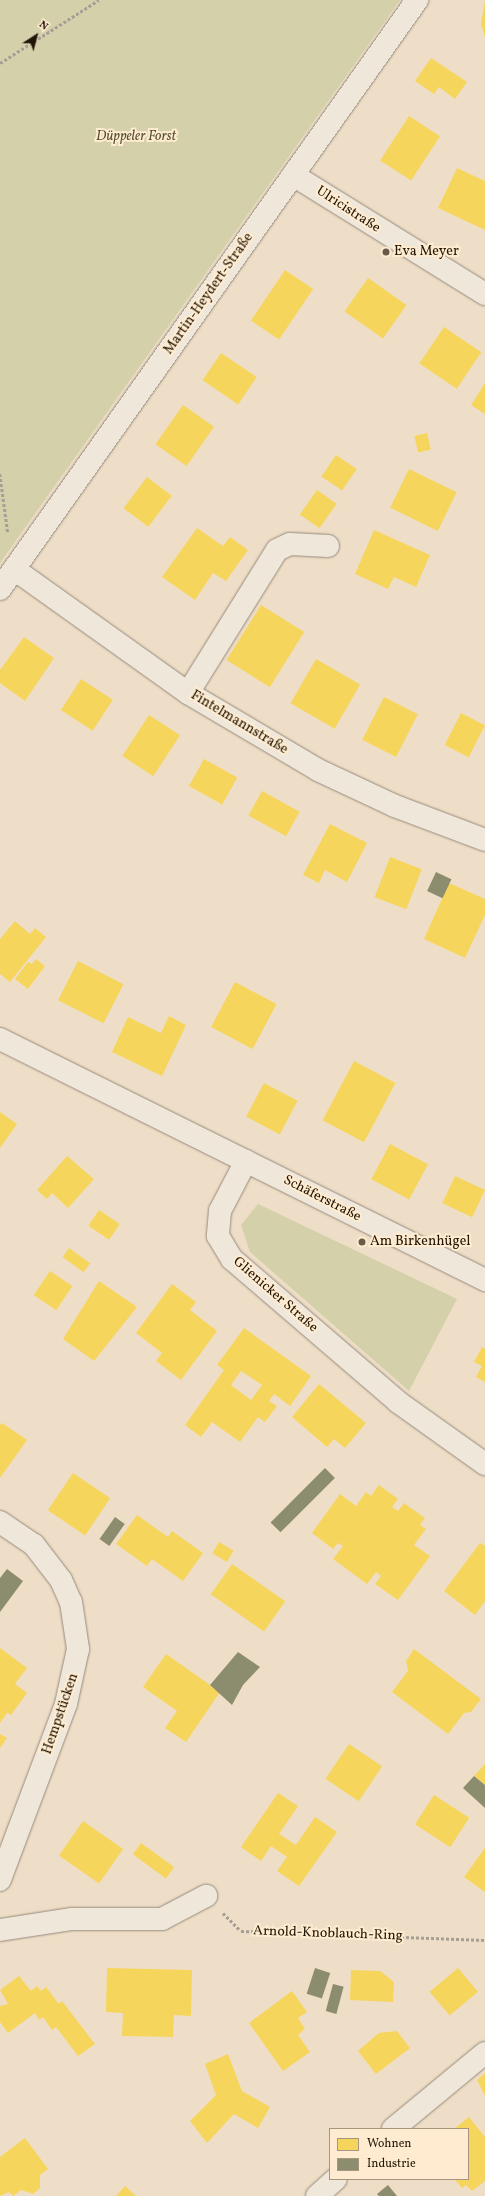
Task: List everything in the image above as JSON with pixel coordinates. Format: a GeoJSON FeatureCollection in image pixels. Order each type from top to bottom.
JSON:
{"type":"FeatureCollection","features":[{"type":"Feature","properties":{"kind":"street","name":"Martin-Heydert-Straße"},"geometry":{"type":"LineString","coordinates":[[0,589],[417,0]]}},
{"type":"Feature","properties":{"kind":"street","name":"Ulricistraße"},"geometry":{"type":"LineString","coordinates":[[293,175],[485,294]]}},
{"type":"Feature","properties":{"kind":"street"},"geometry":{"type":"LineString","coordinates":[[188,693],[277,550],[290,544],[328,546]]}},
{"type":"Feature","properties":{"kind":"street","name":"Fintelmannstraße"},"geometry":{"type":"LineString","coordinates":[[14,569],[188,693],[318,770],[395,806],[485,840]]}},
{"type":"Feature","properties":{"kind":"street"},"geometry":{"type":"LineString","coordinates":[[0,1039],[246,1161]]}},
{"type":"Feature","properties":{"kind":"street","name":"Schäferstraße"},"geometry":{"type":"LineString","coordinates":[[246,1161],[485,1280]]}},
{"type":"Feature","properties":{"kind":"street","name":"Glienicker Straße"},"geometry":{"type":"LineString","coordinates":[[246,1161],[220,1211],[218,1236],[232,1259],[398,1402],[485,1464]]}},
{"type":"Feature","properties":{"kind":"street","name":"Hempstücken"},"geometry":{"type":"LineString","coordinates":[[0,1522],[34,1545],[61,1580],[76,1625],[78,1649],[66,1704],[0,1880]]}},
{"type":"Feature","properties":{"kind":"street"},"geometry":{"type":"LineString","coordinates":[[0,1930],[72,1919],[162,1919],[206,1896]]}},
{"type":"Feature","properties":{"kind":"street"},"geometry":{"type":"LineString","coordinates":[[395,2128],[485,2053]]}},
{"type":"Feature","properties":{"kind":"street"},"geometry":{"type":"LineString","coordinates":[[317,2196],[335,2180]]}},
{"type":"Feature","properties":{"kind":"path"},"geometry":{"type":"LineString","coordinates":[[0,63],[99,0]]}},
{"type":"Feature","properties":{"kind":"path"},"geometry":{"type":"LineString","coordinates":[[0,474],[14,569]]}},
{"type":"Feature","properties":{"kind":"path","name":"Arnold-Knoblauch-Ring"},"geometry":{"type":"LineString","coordinates":[[206,1896],[241,1930],[485,1940]]}},
{"type":"Feature","properties":{"kind":"green space","name":"Düppeler Forst"},"geometry":{"type":"Polygon","coordinates":[[[0,0],[400,0],[0,563],[0,0]]]}},
{"type":"Feature","properties":{"kind":"green space"},"geometry":{"type":"Polygon","coordinates":[[[258,1204],[457,1299],[409,1391],[250,1252],[241,1225],[258,1204]]]}},
{"type":"Feature","properties":{"kind":"building: Wohnen"},"geometry":{"type":"Polygon","coordinates":[[[485,0],[485,37],[481,24],[485,0]]]}},
{"type":"Feature","properties":{"kind":"building: Wohnen"},"geometry":{"type":"Polygon","coordinates":[[[431,58],[467,82],[455,99],[439,87],[434,94],[415,81],[431,58]]]}},
{"type":"Feature","properties":{"kind":"building: Wohnen"},"geometry":{"type":"Polygon","coordinates":[[[409,116],[440,136],[411,181],[380,160],[409,116]]]}},
{"type":"Feature","properties":{"kind":"building: Wohnen"},"geometry":{"type":"Polygon","coordinates":[[[457,168],[485,181],[485,230],[438,208],[457,168]]]}},
{"type":"Feature","properties":{"kind":"building: Wohnen"},"geometry":{"type":"Polygon","coordinates":[[[285,270],[313,289],[279,340],[251,321],[285,270]]]}},
{"type":"Feature","properties":{"kind":"building: Wohnen"},"geometry":{"type":"Polygon","coordinates":[[[368,278],[407,305],[383,339],[344,312],[368,278]]]}},
{"type":"Feature","properties":{"kind":"building: Wohnen"},"geometry":{"type":"Polygon","coordinates":[[[444,327],[481,352],[457,389],[419,363],[444,327]]]}},
{"type":"Feature","properties":{"kind":"building: Wohnen"},"geometry":{"type":"Polygon","coordinates":[[[221,353],[257,377],[238,404],[203,380],[221,353]]]}},
{"type":"Feature","properties":{"kind":"building: Wohnen"},"geometry":{"type":"Polygon","coordinates":[[[485,383],[485,414],[471,405],[485,383]]]}},
{"type":"Feature","properties":{"kind":"building: Wohnen"},"geometry":{"type":"Polygon","coordinates":[[[183,405],[214,427],[187,466],[155,444],[183,405]]]}},
{"type":"Feature","properties":{"kind":"building: Wohnen"},"geometry":{"type":"Polygon","coordinates":[[[427,433],[431,450],[418,452],[414,436],[427,433]]]}},
{"type":"Feature","properties":{"kind":"building: Wohnen"},"geometry":{"type":"Polygon","coordinates":[[[336,455],[357,469],[342,491],[321,477],[336,455]]]}},
{"type":"Feature","properties":{"kind":"building: Wohnen"},"geometry":{"type":"Polygon","coordinates":[[[409,469],[457,492],[438,531],[390,508],[409,469]]]}},
{"type":"Feature","properties":{"kind":"building: Wohnen"},"geometry":{"type":"Polygon","coordinates":[[[147,477],[172,496],[148,527],[124,508],[147,477]]]}},
{"type":"Feature","properties":{"kind":"building: Wohnen"},"geometry":{"type":"Polygon","coordinates":[[[317,490],[337,504],[319,528],[300,515],[317,490]]]}},
{"type":"Feature","properties":{"kind":"building: Wohnen"},"geometry":{"type":"Polygon","coordinates":[[[197,528],[223,546],[230,537],[248,550],[226,581],[213,573],[195,600],[162,577],[197,528]]]}},
{"type":"Feature","properties":{"kind":"building: Wohnen"},"geometry":{"type":"Polygon","coordinates":[[[374,530],[430,555],[416,587],[394,577],[388,589],[355,574],[374,530]]]}},
{"type":"Feature","properties":{"kind":"building: Wohnen"},"geometry":{"type":"Polygon","coordinates":[[[261,605],[304,632],[270,687],[227,660],[261,605]]]}},
{"type":"Feature","properties":{"kind":"building: Wohnen"},"geometry":{"type":"Polygon","coordinates":[[[24,637],[54,658],[25,701],[0,683],[0,670],[24,637]]]}},
{"type":"Feature","properties":{"kind":"building: Wohnen"},"geometry":{"type":"Polygon","coordinates":[[[316,659],[360,684],[335,729],[290,703],[316,659]]]}},
{"type":"Feature","properties":{"kind":"building: Wohnen"},"geometry":{"type":"Polygon","coordinates":[[[81,679],[113,700],[93,731],[61,710],[81,679]]]}},
{"type":"Feature","properties":{"kind":"building: Wohnen"},"geometry":{"type":"Polygon","coordinates":[[[384,697],[418,714],[396,757],[362,740],[384,697]]]}},
{"type":"Feature","properties":{"kind":"building: Wohnen"},"geometry":{"type":"Polygon","coordinates":[[[461,713],[485,725],[469,757],[445,745],[461,713]]]}},
{"type":"Feature","properties":{"kind":"building: Wohnen"},"geometry":{"type":"Polygon","coordinates":[[[149,715],[180,735],[153,776],[122,756],[149,715]]]}},
{"type":"Feature","properties":{"kind":"building: Wohnen"},"geometry":{"type":"Polygon","coordinates":[[[204,759],[237,777],[222,805],[189,786],[204,759]]]}},
{"type":"Feature","properties":{"kind":"building: Wohnen"},"geometry":{"type":"Polygon","coordinates":[[[262,791],[300,812],[286,836],[248,815],[262,791]]]}},
{"type":"Feature","properties":{"kind":"building: Wohnen"},"geometry":{"type":"Polygon","coordinates":[[[330,824],[367,843],[347,882],[325,870],[319,883],[303,875],[330,824]]]}},
{"type":"Feature","properties":{"kind":"building: Wohnen"},"geometry":{"type":"Polygon","coordinates":[[[390,857],[422,869],[406,909],[375,897],[390,857]]]}},
{"type":"Feature","properties":{"kind":"building: Wohnen"},"geometry":{"type":"Polygon","coordinates":[[[449,883],[485,899],[485,915],[465,958],[424,939],[449,883]]]}},
{"type":"Feature","properties":{"kind":"building: Wohnen"},"geometry":{"type":"Polygon","coordinates":[[[15,921],[30,934],[35,928],[46,937],[10,982],[0,974],[0,939],[15,921]]]}},
{"type":"Feature","properties":{"kind":"building: Wohnen"},"geometry":{"type":"Polygon","coordinates":[[[36,959],[45,966],[28,989],[15,979],[28,962],[32,964],[36,959]]]}},
{"type":"Feature","properties":{"kind":"building: Wohnen"},"geometry":{"type":"Polygon","coordinates":[[[78,961],[123,984],[103,1023],[58,1000],[78,961]]]}},
{"type":"Feature","properties":{"kind":"building: Wohnen"},"geometry":{"type":"Polygon","coordinates":[[[235,982],[276,1004],[253,1049],[211,1027],[235,982]]]}},
{"type":"Feature","properties":{"kind":"building: Wohnen"},"geometry":{"type":"Polygon","coordinates":[[[169,1016],[186,1025],[162,1076],[112,1052],[128,1017],[161,1033],[169,1016]]]}},
{"type":"Feature","properties":{"kind":"building: Wohnen"},"geometry":{"type":"Polygon","coordinates":[[[354,1061],[395,1083],[364,1142],[323,1120],[354,1061]]]}},
{"type":"Feature","properties":{"kind":"building: Wohnen"},"geometry":{"type":"Polygon","coordinates":[[[264,1083],[298,1101],[280,1134],[246,1117],[264,1083]]]}},
{"type":"Feature","properties":{"kind":"building: Wohnen"},"geometry":{"type":"Polygon","coordinates":[[[0,1112],[17,1124],[0,1148],[0,1112]]]}},
{"type":"Feature","properties":{"kind":"building: Wohnen"},"geometry":{"type":"Polygon","coordinates":[[[390,1144],[428,1164],[409,1200],[371,1179],[390,1144]]]}},
{"type":"Feature","properties":{"kind":"building: Wohnen"},"geometry":{"type":"Polygon","coordinates":[[[67,1156],[94,1179],[68,1208],[52,1193],[47,1199],[37,1190],[67,1156]]]}},
{"type":"Feature","properties":{"kind":"building: Wohnen"},"geometry":{"type":"Polygon","coordinates":[[[455,1176],[485,1190],[472,1217],[442,1203],[455,1176]]]}},
{"type":"Feature","properties":{"kind":"building: Wohnen"},"geometry":{"type":"Polygon","coordinates":[[[99,1210],[120,1224],[109,1240],[88,1226],[99,1210]]]}},
{"type":"Feature","properties":{"kind":"building: Wohnen"},"geometry":{"type":"Polygon","coordinates":[[[69,1248],[90,1263],[84,1272],[63,1257],[69,1248]]]}},
{"type":"Feature","properties":{"kind":"building: Wohnen"},"geometry":{"type":"Polygon","coordinates":[[[50,1271],[72,1286],[56,1310],[34,1295],[50,1271]]]}},
{"type":"Feature","properties":{"kind":"building: Wohnen"},"geometry":{"type":"Polygon","coordinates":[[[99,1281],[137,1307],[94,1361],[63,1339],[99,1281]]]}},
{"type":"Feature","properties":{"kind":"building: Wohnen"},"geometry":{"type":"Polygon","coordinates":[[[172,1284],[196,1302],[190,1310],[217,1331],[181,1380],[156,1361],[162,1353],[136,1333],[172,1284]]]}},
{"type":"Feature","properties":{"kind":"building: Wohnen"},"geometry":{"type":"Polygon","coordinates":[[[244,1328],[311,1376],[290,1406],[274,1394],[269,1401],[277,1406],[265,1422],[258,1417],[240,1442],[212,1422],[201,1437],[185,1425],[224,1370],[217,1365],[244,1328]],[[241,1371],[231,1385],[251,1400],[262,1385],[241,1371]]]}},
{"type":"Feature","properties":{"kind":"building: Wohnen"},"geometry":{"type":"Polygon","coordinates":[[[482,1347],[485,1349],[485,1382],[476,1377],[482,1366],[474,1362],[482,1347]]]}},
{"type":"Feature","properties":{"kind":"building: Wohnen"},"geometry":{"type":"Polygon","coordinates":[[[319,1384],[366,1423],[345,1448],[334,1439],[327,1447],[292,1417],[319,1384]]]}},
{"type":"Feature","properties":{"kind":"building: Wohnen"},"geometry":{"type":"Polygon","coordinates":[[[2,1423],[27,1440],[0,1478],[0,1425],[2,1423]]]}},
{"type":"Feature","properties":{"kind":"building: Wohnen"},"geometry":{"type":"Polygon","coordinates":[[[73,1473],[110,1498],[85,1535],[48,1510],[73,1473]]]}},
{"type":"Feature","properties":{"kind":"building: Wohnen"},"geometry":{"type":"Polygon","coordinates":[[[379,1485],[398,1499],[392,1507],[398,1511],[404,1503],[425,1518],[420,1525],[426,1529],[414,1545],[430,1556],[398,1600],[375,1584],[381,1576],[376,1572],[367,1584],[333,1559],[343,1546],[338,1543],[333,1549],[312,1533],[340,1494],[356,1506],[366,1492],[371,1496],[379,1485]]]}},
{"type":"Feature","properties":{"kind":"building: Wohnen"},"geometry":{"type":"Polygon","coordinates":[[[137,1515],[168,1537],[172,1531],[203,1553],[183,1581],[152,1559],[147,1566],[116,1544],[137,1515]]]}},
{"type":"Feature","properties":{"kind":"building: Wohnen"},"geometry":{"type":"Polygon","coordinates":[[[219,1542],[234,1551],[227,1562],[212,1553],[219,1542]]]}},
{"type":"Feature","properties":{"kind":"building: Wohnen"},"geometry":{"type":"Polygon","coordinates":[[[480,1543],[485,1546],[485,1601],[475,1615],[444,1591],[480,1543]]]}},
{"type":"Feature","properties":{"kind":"building: Wohnen"},"geometry":{"type":"Polygon","coordinates":[[[232,1564],[285,1601],[264,1632],[211,1594],[232,1564]]]}},
{"type":"Feature","properties":{"kind":"building: Wohnen"},"geometry":{"type":"Polygon","coordinates":[[[0,1648],[27,1668],[15,1684],[27,1693],[11,1715],[7,1713],[0,1723],[0,1648]]]}},
{"type":"Feature","properties":{"kind":"building: Wohnen"},"geometry":{"type":"Polygon","coordinates":[[[414,1649],[481,1699],[471,1712],[464,1713],[448,1734],[392,1692],[408,1671],[406,1661],[414,1649]]]}},
{"type":"Feature","properties":{"kind":"building: Wohnen"},"geometry":{"type":"Polygon","coordinates":[[[166,1654],[220,1692],[186,1742],[165,1728],[177,1711],[143,1687],[166,1654]]]}},
{"type":"Feature","properties":{"kind":"building: Wohnen"},"geometry":{"type":"Polygon","coordinates":[[[0,1734],[7,1738],[0,1748],[0,1734]]]}},
{"type":"Feature","properties":{"kind":"building: Wohnen"},"geometry":{"type":"Polygon","coordinates":[[[349,1744],[382,1766],[359,1801],[326,1779],[349,1744]]]}},
{"type":"Feature","properties":{"kind":"building: Wohnen"},"geometry":{"type":"Polygon","coordinates":[[[485,1764],[485,1785],[474,1776],[485,1764]]]}},
{"type":"Feature","properties":{"kind":"building: Wohnen"},"geometry":{"type":"Polygon","coordinates":[[[278,1793],[298,1806],[279,1834],[296,1845],[315,1817],[337,1832],[299,1886],[277,1871],[287,1857],[271,1846],[261,1861],[241,1847],[278,1793]]]}},
{"type":"Feature","properties":{"kind":"building: Wohnen"},"geometry":{"type":"Polygon","coordinates":[[[434,1795],[469,1818],[450,1847],[415,1824],[434,1795]]]}},
{"type":"Feature","properties":{"kind":"building: Wohnen"},"geometry":{"type":"Polygon","coordinates":[[[83,1821],[123,1849],[99,1884],[59,1855],[83,1821]]]}},
{"type":"Feature","properties":{"kind":"building: Wohnen"},"geometry":{"type":"Polygon","coordinates":[[[141,1843],[174,1867],[166,1878],[133,1854],[141,1843]]]}},
{"type":"Feature","properties":{"kind":"building: Wohnen"},"geometry":{"type":"Polygon","coordinates":[[[485,1848],[485,1892],[464,1877],[485,1848]]]}},
{"type":"Feature","properties":{"kind":"building: Wohnen"},"geometry":{"type":"Polygon","coordinates":[[[107,1968],[192,1970],[191,2016],[174,2015],[173,2037],[122,2036],[123,2013],[106,2012],[107,1968]]]}},
{"type":"Feature","properties":{"kind":"building: Wohnen"},"geometry":{"type":"Polygon","coordinates":[[[458,1968],[478,1992],[450,2016],[430,1992],[458,1968]]]}},
{"type":"Feature","properties":{"kind":"building: Wohnen"},"geometry":{"type":"Polygon","coordinates":[[[351,1970],[380,1971],[394,1982],[393,2002],[350,2000],[351,1970]]]}},
{"type":"Feature","properties":{"kind":"building: Wohnen"},"geometry":{"type":"Polygon","coordinates":[[[19,1976],[31,1991],[37,1986],[41,1991],[46,1987],[59,2004],[62,2001],[95,2044],[78,2056],[56,2027],[52,2030],[43,2017],[39,2020],[35,2013],[8,2033],[0,2022],[0,2006],[8,2004],[0,1990],[19,1976]]]}},
{"type":"Feature","properties":{"kind":"building: Wohnen"},"geometry":{"type":"Polygon","coordinates":[[[292,1991],[307,2012],[298,2018],[305,2029],[298,2035],[310,2052],[283,2071],[249,2023],[292,1991]]]}},
{"type":"Feature","properties":{"kind":"building: Wohnen"},"geometry":{"type":"Polygon","coordinates":[[[397,2031],[410,2048],[376,2074],[358,2051],[379,2033],[397,2031]]]}},
{"type":"Feature","properties":{"kind":"building: Wohnen"},"geometry":{"type":"Polygon","coordinates":[[[228,2054],[242,2091],[270,2107],[258,2128],[234,2114],[207,2143],[190,2121],[216,2095],[205,2064],[228,2054]]]}},
{"type":"Feature","properties":{"kind":"building: Wohnen"},"geometry":{"type":"Polygon","coordinates":[[[485,2073],[485,2096],[477,2080],[485,2073]]]}},
{"type":"Feature","properties":{"kind":"building: Wohnen"},"geometry":{"type":"Polygon","coordinates":[[[469,2117],[485,2137],[485,2181],[472,2191],[466,2185],[462,2188],[455,2180],[469,2180],[469,2128],[455,2128],[469,2117]]]}},
{"type":"Feature","properties":{"kind":"building: Wohnen"},"geometry":{"type":"Polygon","coordinates":[[[25,2138],[48,2169],[40,2175],[40,2188],[33,2194],[21,2190],[13,2196],[9,2192],[0,2196],[0,2157],[25,2138]]]}},
{"type":"Feature","properties":{"kind":"building: Wohnen"},"geometry":{"type":"Polygon","coordinates":[[[125,2186],[136,2196],[116,2196],[125,2186]]]}},
{"type":"Feature","properties":{"kind":"building: Industrie"},"geometry":{"type":"Polygon","coordinates":[[[436,872],[451,879],[443,898],[427,891],[436,872]]]}},
{"type":"Feature","properties":{"kind":"building: Industrie"},"geometry":{"type":"Polygon","coordinates":[[[325,1468],[335,1478],[280,1532],[271,1522],[325,1468]]]}},
{"type":"Feature","properties":{"kind":"building: Industrie"},"geometry":{"type":"Polygon","coordinates":[[[115,1517],[125,1524],[109,1546],[100,1539],[115,1517]]]}},
{"type":"Feature","properties":{"kind":"building: Industrie"},"geometry":{"type":"Polygon","coordinates":[[[7,1569],[23,1581],[0,1612],[0,1578],[7,1569]]]}},
{"type":"Feature","properties":{"kind":"building: Industrie"},"geometry":{"type":"Polygon","coordinates":[[[238,1652],[260,1667],[243,1685],[232,1705],[210,1685],[238,1652]]]}},
{"type":"Feature","properties":{"kind":"building: Industrie"},"geometry":{"type":"Polygon","coordinates":[[[474,1776],[485,1785],[485,1808],[463,1788],[474,1776]]]}},
{"type":"Feature","properties":{"kind":"building: Industrie"},"geometry":{"type":"Polygon","coordinates":[[[315,1968],[330,1973],[322,1999],[307,1994],[315,1968]]]}},
{"type":"Feature","properties":{"kind":"building: Industrie"},"geometry":{"type":"Polygon","coordinates":[[[333,1984],[344,1987],[336,2014],[326,2011],[333,1984]]]}},
{"type":"Feature","properties":{"kind":"building: Industrie"},"geometry":{"type":"Polygon","coordinates":[[[388,2185],[397,2196],[379,2196],[377,2194],[388,2185]]]}},
{"type":"Feature","properties":{"kind":"place","name":"Eva Meyer"},"geometry":{"type":"Point","coordinates":[386,252]}},
{"type":"Feature","properties":{"kind":"place","name":"Am Birkenhügel"},"geometry":{"type":"Point","coordinates":[362,1242]}}]}
